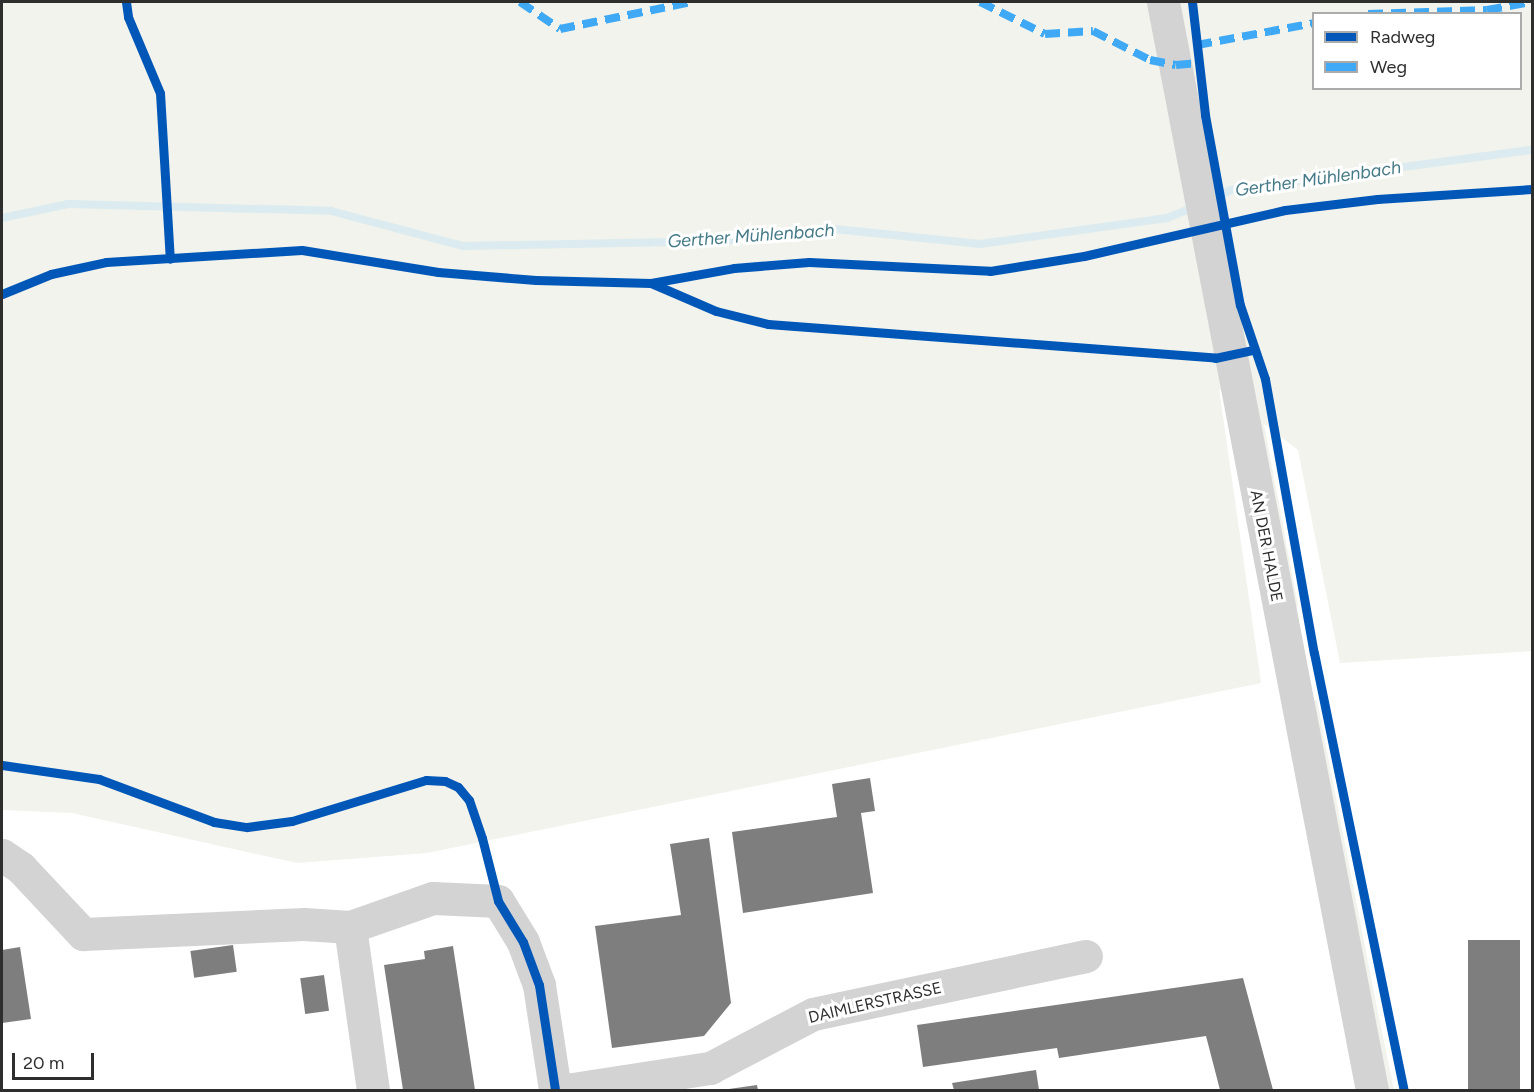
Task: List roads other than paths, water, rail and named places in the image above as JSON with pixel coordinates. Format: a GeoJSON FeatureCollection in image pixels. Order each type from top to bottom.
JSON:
{"type":"FeatureCollection","features":[{"type":"Feature","properties":{"kind":"street","name":"AN DER HALDE"},"geometry":{"type":"LineString","coordinates":[[1163,2],[1221,309],[1301,655],[1372,1090]]}},
{"type":"Feature","properties":{"kind":"street"},"geometry":{"type":"LineString","coordinates":[[2,855],[21,868],[83,934],[304,924],[350,927],[433,898],[498,901],[523,942],[539,985],[555,1090]]}},
{"type":"Feature","properties":{"kind":"street"},"geometry":{"type":"LineString","coordinates":[[350,927],[374,1090]]}},
{"type":"Feature","properties":{"kind":"street","name":"DAIMLERSTRASSE"},"geometry":{"type":"LineString","coordinates":[[566,1090],[710,1068],[813,1014],[1086,956]]}},
{"type":"Feature","properties":{"kind":"waterway","name":"Gerther Mühlenbach"},"geometry":{"type":"LineString","coordinates":[[1208,201],[1231,190],[1532,150]]}},
{"type":"Feature","properties":{"kind":"waterway","name":"Gerther Mühlenbach"},"geometry":{"type":"LineString","coordinates":[[2,218],[68,204],[145,206],[331,211],[463,246],[724,241],[835,229],[980,244],[1167,218],[1196,206]]}}]}
